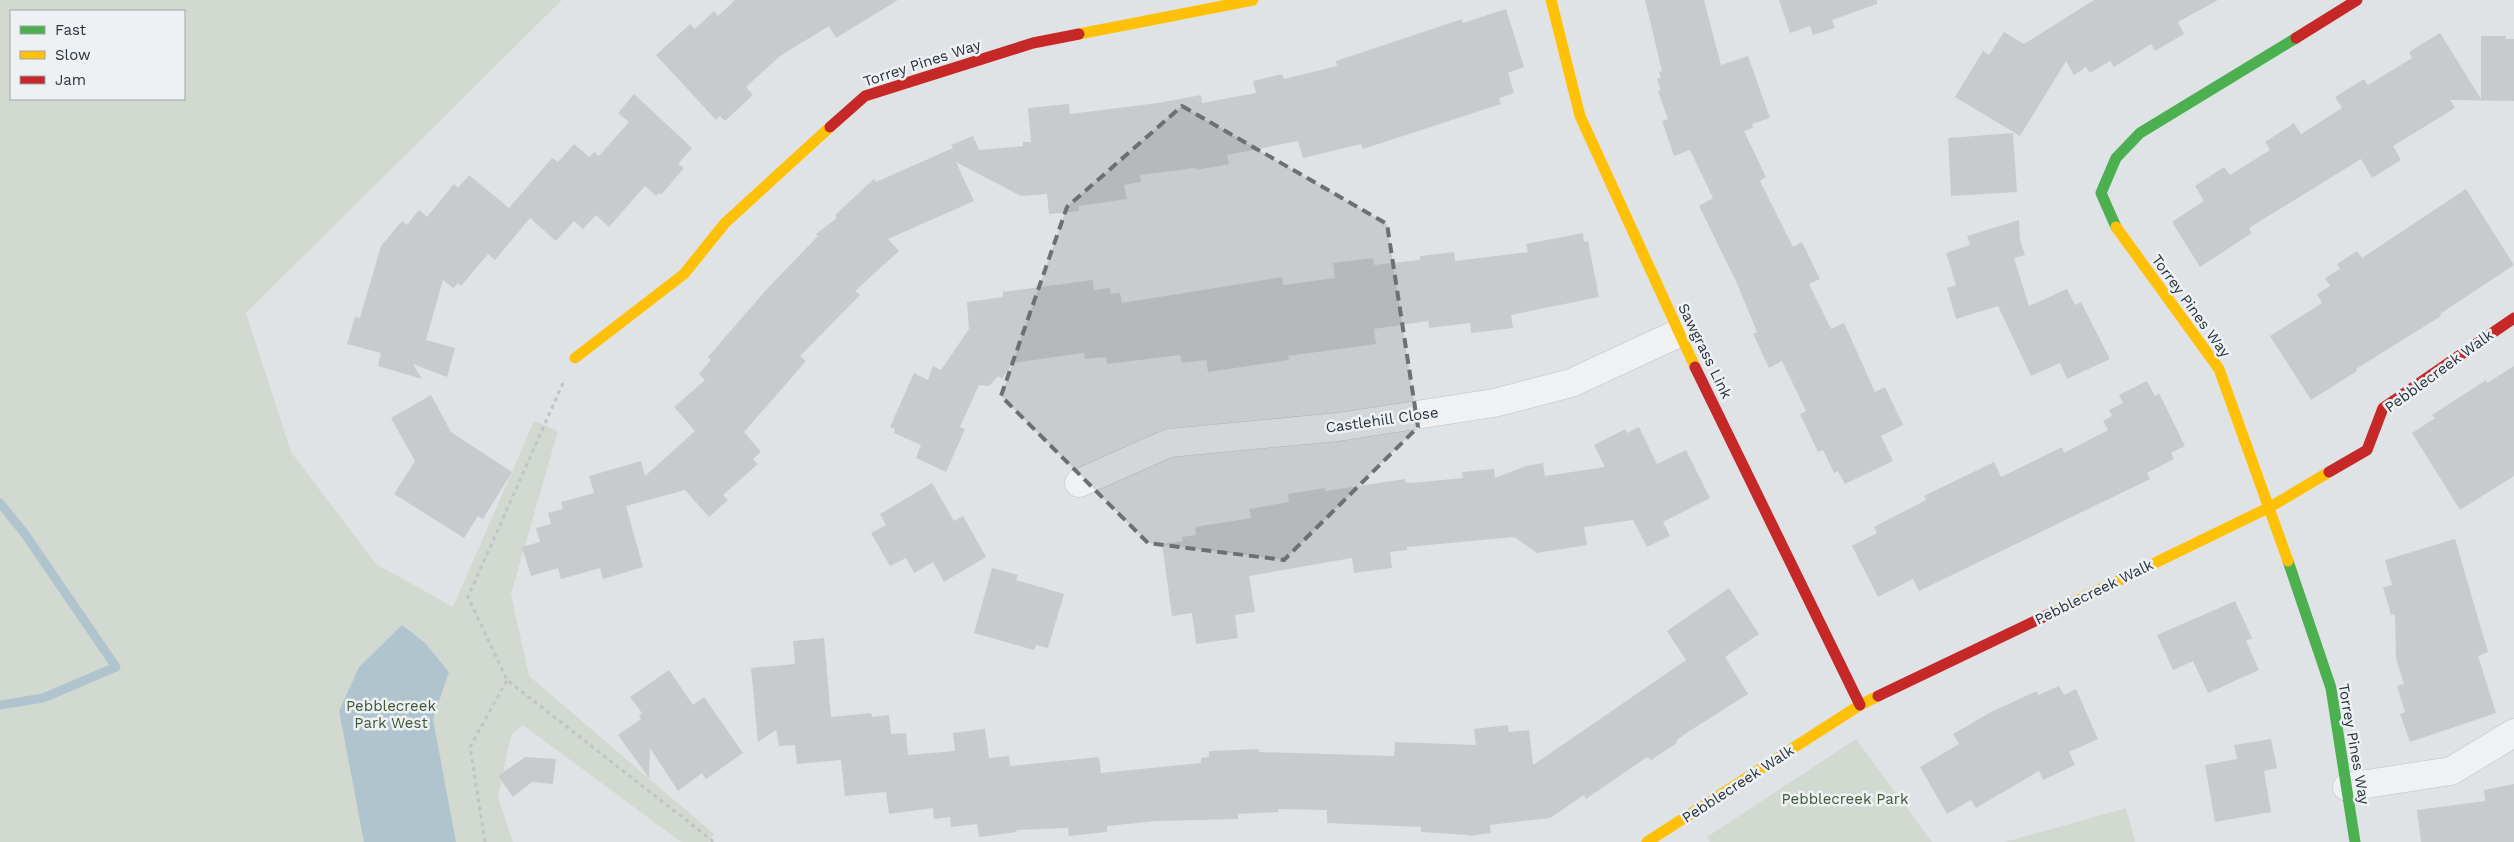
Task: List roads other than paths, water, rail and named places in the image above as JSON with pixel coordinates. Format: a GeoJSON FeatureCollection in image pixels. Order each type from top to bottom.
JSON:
{"type":"FeatureCollection","features":[{"type":"Feature","properties":{"kind":"street","name":"Torrey Pines Way"},"geometry":{"type":"LineString","coordinates":[[575,358],[684,274],[725,223],[865,96],[1033,43],[1253,0]]}},
{"type":"Feature","properties":{"kind":"street","name":"Sawgrass Link"},"geometry":{"type":"LineString","coordinates":[[1551,0],[1580,116],[1680,333],[1860,705]]}},
{"type":"Feature","properties":{"kind":"street","name":"Torrey Pines Way"},"geometry":{"type":"LineString","coordinates":[[2355,842],[2331,688],[2270,508],[2218,369],[2115,224],[2101,193],[2116,158],[2140,134],[2357,0]]}},
{"type":"Feature","properties":{"kind":"street","name":"Pebblecreek Walk"},"geometry":{"type":"LineString","coordinates":[[1648,842],[1860,705],[2270,508],[2367,450],[2383,408],[2514,318]]}},
{"type":"Feature","properties":{"kind":"street","name":"Castlehill Close"},"geometry":{"type":"LineString","coordinates":[[1079,483],[1169,443],[1338,427],[1494,403],[1571,383],[1680,333]]}},
{"type":"Feature","properties":{"kind":"street"},"geometry":{"type":"LineString","coordinates":[[2347,787],[2451,770],[2514,733]]}},
{"type":"Feature","properties":{"kind":"water"},"geometry":{"type":"Polygon","coordinates":[[[402,625],[425,643],[449,672],[433,719],[456,842],[364,842],[339,711],[359,667],[402,625]]]}},
{"type":"Feature","properties":{"kind":"waterway"},"geometry":{"type":"LineString","coordinates":[[0,503],[25,534],[116,667],[43,698],[0,705]]}},
{"type":"Feature","properties":{"kind":"park label","name":"Pebblecreek Park West"},"geometry":{"type":"Point","coordinates":[391,714]}},
{"type":"Feature","properties":{"kind":"park label","name":"Pebblecreek Park"},"geometry":{"type":"Point","coordinates":[1845,799]}}]}
